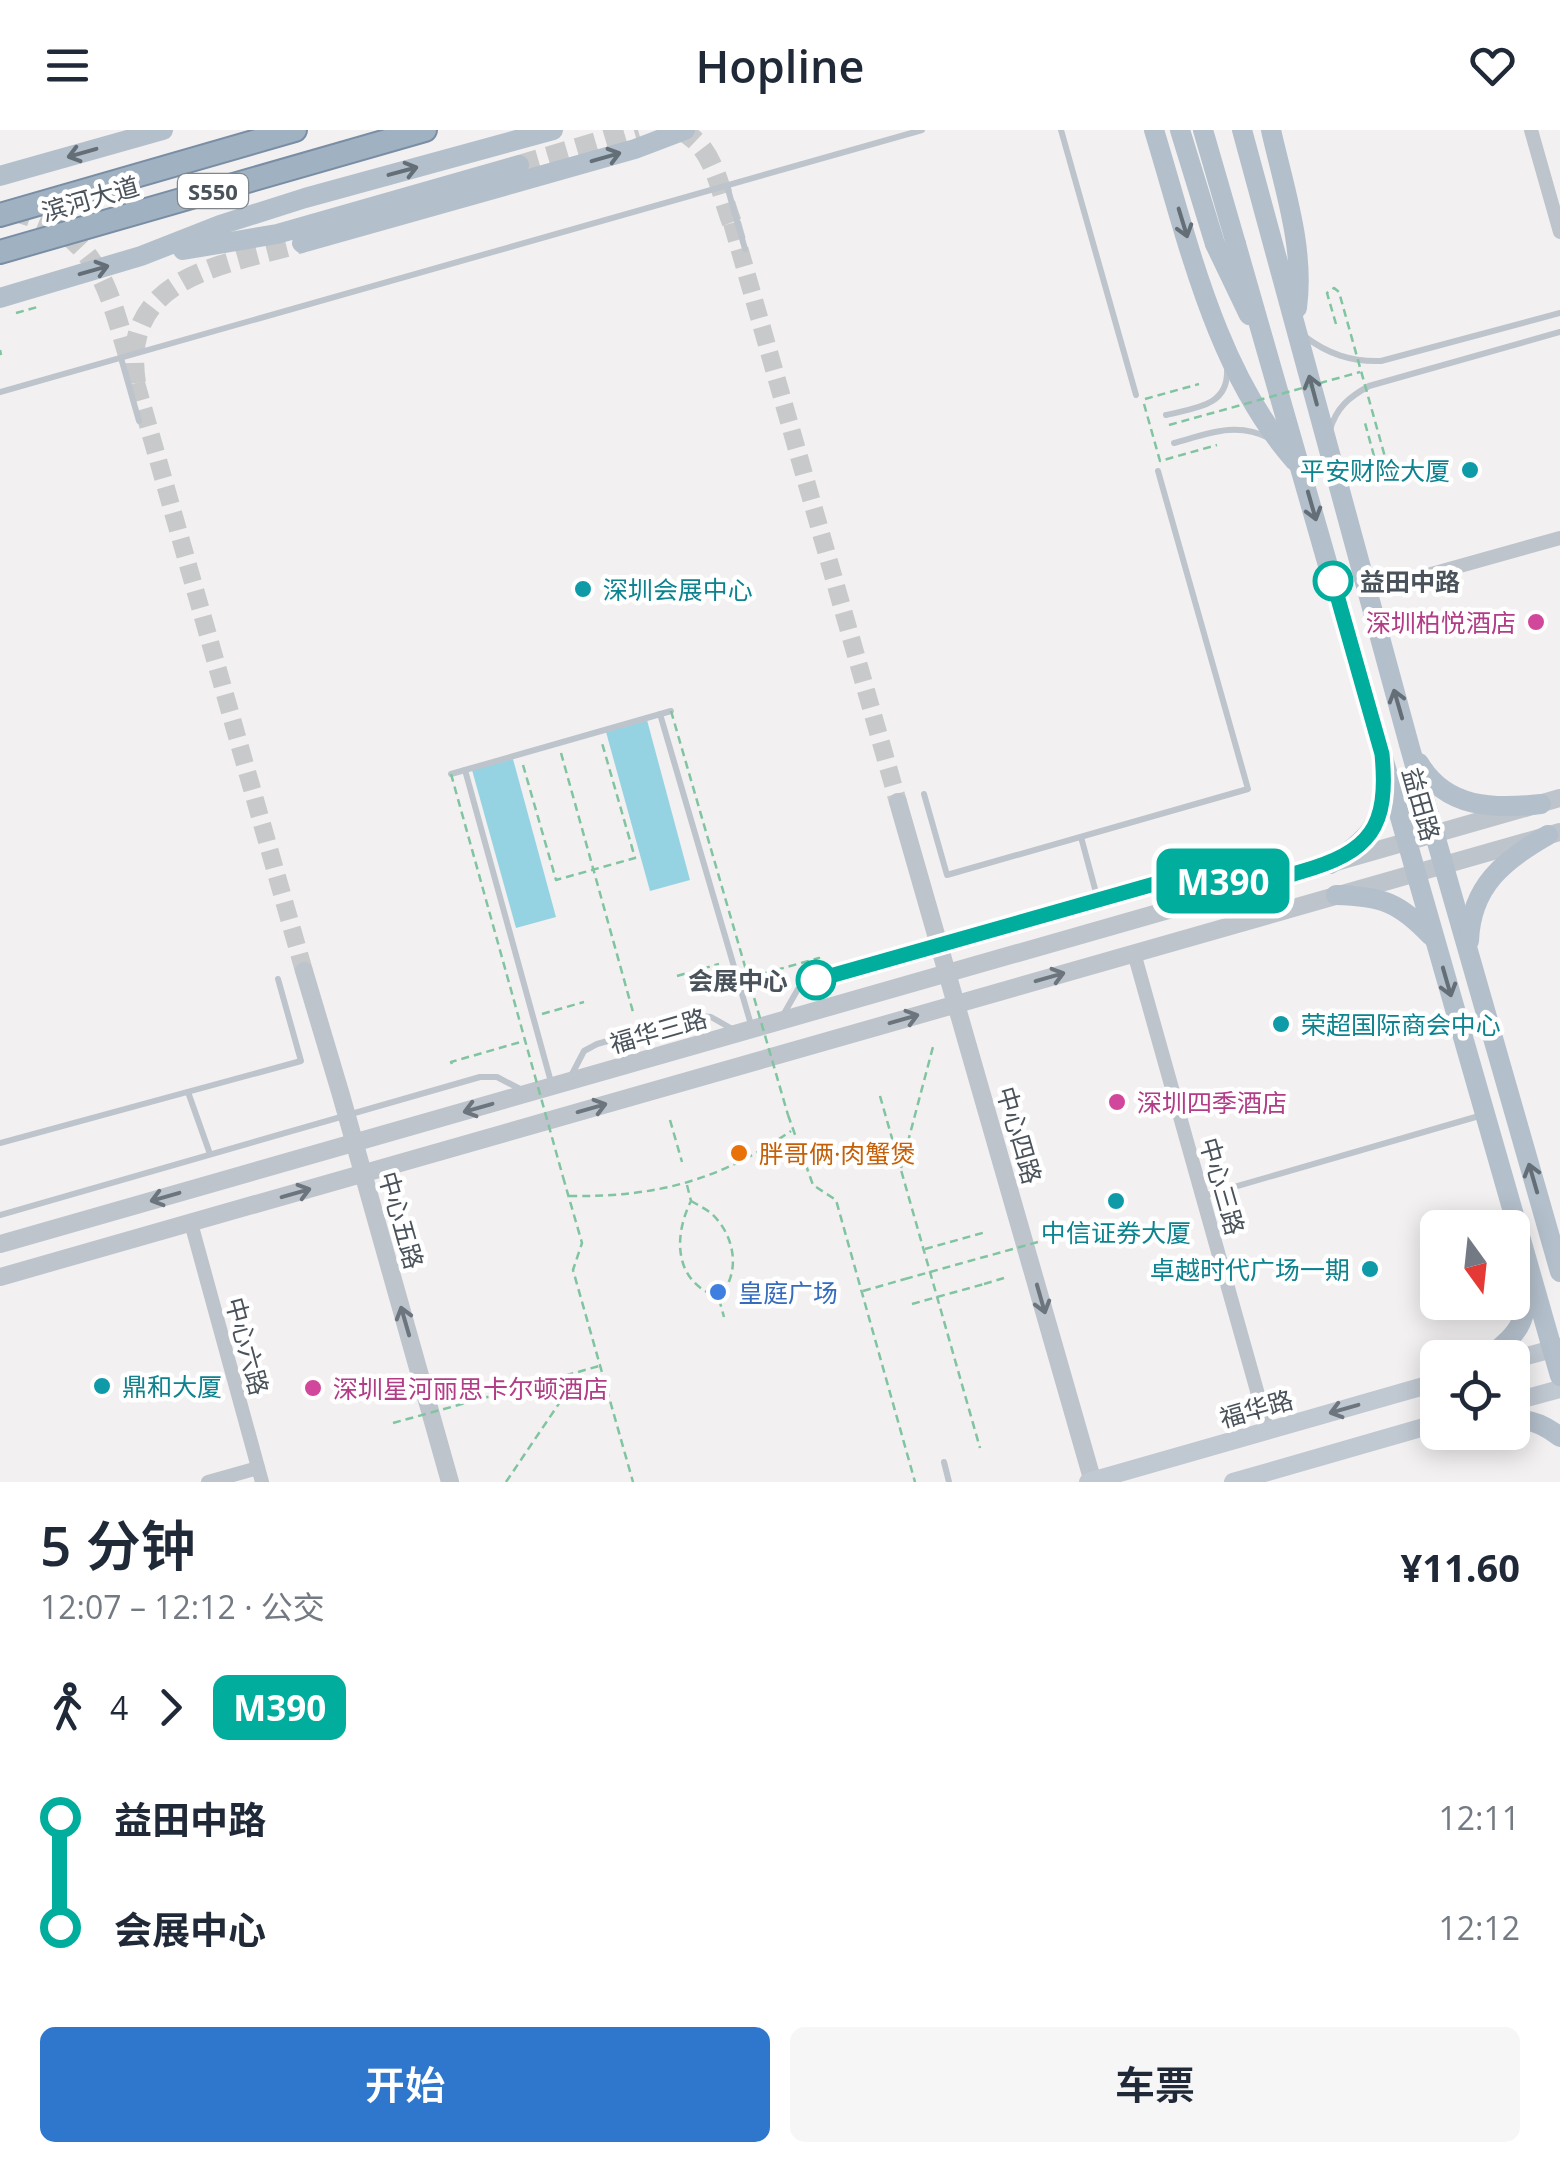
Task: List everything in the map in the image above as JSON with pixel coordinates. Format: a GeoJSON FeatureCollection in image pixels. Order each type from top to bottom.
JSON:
{"type":"FeatureCollection","features":[{"type":"Feature","properties":{"kind":"highway","name":"滨河大道"},"geometry":{"type":"LineString","coordinates":[[0,215],[296,130]]}},
{"type":"Feature","properties":{"kind":"highway","name":"滨河大道"},"geometry":{"type":"LineString","coordinates":[[0,252],[426,130]]}},
{"type":"Feature","properties":{"kind":"main road"},"geometry":{"type":"LineString","coordinates":[[0,176],[163,130]]}},
{"type":"Feature","properties":{"kind":"main road"},"geometry":{"type":"LineString","coordinates":[[7,306],[269,209],[552,130]]}},
{"type":"Feature","properties":{"kind":"main road"},"geometry":{"type":"LineString","coordinates":[[302,243],[635,149],[685,130]]}},
{"type":"Feature","properties":{"kind":"main road"},"geometry":{"type":"LineString","coordinates":[[1154,130],[1214,322],[1238,373],[1285,450],[1302,469]]}},
{"type":"Feature","properties":{"kind":"main road"},"geometry":{"type":"LineString","coordinates":[[1180,130],[1226,244]]}},
{"type":"Feature","properties":{"kind":"main road","name":"益田路"},"geometry":{"type":"LineString","coordinates":[[1203,130],[1226,244],[1264,342],[1302,469],[1513,1210]]}},
{"type":"Feature","properties":{"kind":"main road","name":"益田路"},"geometry":{"type":"LineString","coordinates":[[1242,130],[1410,748],[1558,1263]]}},
{"type":"Feature","properties":{"kind":"main road"},"geometry":{"type":"LineString","coordinates":[[1271,130],[1297,247],[1296,326]]}},
{"type":"Feature","properties":{"kind":"main road"},"geometry":{"type":"LineString","coordinates":[[142,256],[276,234],[519,164]]}},
{"type":"Feature","properties":{"kind":"main road"},"geometry":{"type":"LineString","coordinates":[[1410,748],[1426,774],[1444,792],[1467,803],[1513,807],[1550,801]]}},
{"type":"Feature","properties":{"kind":"main road"},"geometry":{"type":"LineString","coordinates":[[1330,864],[1352,850],[1376,825],[1383,806],[1382,754]]}},
{"type":"Feature","properties":{"kind":"main road"},"geometry":{"type":"LineString","coordinates":[[1469,952],[1470,923],[1484,886],[1519,851],[1554,833]]}},
{"type":"Feature","properties":{"kind":"main road"},"geometry":{"type":"LineString","coordinates":[[1336,895],[1367,896],[1389,902],[1415,919],[1436,942]]}},
{"type":"Feature","properties":{"kind":"main road","name":"益田路"},"geometry":{"type":"LineString","coordinates":[[1530,1268],[1556,1348],[1560,1376]]}},
{"type":"Feature","properties":{"kind":"main road"},"geometry":{"type":"LineString","coordinates":[[1530,1355],[1556,1348]]}},
{"type":"Feature","properties":{"kind":"main road","name":"福华路"},"geometry":{"type":"LineString","coordinates":[[1091,1482],[1420,1387]]}},
{"type":"Feature","properties":{"kind":"main road"},"geometry":{"type":"LineString","coordinates":[[1530,1397],[1560,1389]]}},
{"type":"Feature","properties":{"kind":"main road"},"geometry":{"type":"LineString","coordinates":[[1530,1420],[1560,1437]]}},
{"type":"Feature","properties":{"kind":"main road"},"geometry":{"type":"LineString","coordinates":[[1233,1482],[1275,1476],[1420,1430]]}},
{"type":"Feature","properties":{"kind":"street"},"geometry":{"type":"LineString","coordinates":[[1531,130],[1560,232]]}},
{"type":"Feature","properties":{"kind":"street"},"geometry":{"type":"LineString","coordinates":[[1367,592],[1560,538]]}},
{"type":"Feature","properties":{"kind":"street","name":"福华三路"},"geometry":{"type":"LineString","coordinates":[[0,1244],[1550,801]]}},
{"type":"Feature","properties":{"kind":"street","name":"中心四路"},"geometry":{"type":"LineString","coordinates":[[898,802],[1091,1482]]}},
{"type":"Feature","properties":{"kind":"street"},"geometry":{"type":"LineString","coordinates":[[0,1277],[1554,833]]}},
{"type":"Feature","properties":{"kind":"street","name":"中心三路"},"geometry":{"type":"LineString","coordinates":[[1134,953],[1268,1430]]}},
{"type":"Feature","properties":{"kind":"street","name":"中心五路"},"geometry":{"type":"LineString","coordinates":[[304,971],[450,1482]]}},
{"type":"Feature","properties":{"kind":"street","name":"中心六路"},"geometry":{"type":"LineString","coordinates":[[191,1222],[260,1475]]}},
{"type":"Feature","properties":{"kind":"street"},"geometry":{"type":"LineString","coordinates":[[208,1482],[260,1475]]}},
{"type":"Feature","properties":{"kind":"lane"},"geometry":{"type":"LineString","coordinates":[[0,392],[922,130]]}},
{"type":"Feature","properties":{"kind":"lane"},"geometry":{"type":"LineString","coordinates":[[1061,130],[1136,395]]}},
{"type":"Feature","properties":{"kind":"lane"},"geometry":{"type":"LineString","coordinates":[[727,186],[745,249]]}},
{"type":"Feature","properties":{"kind":"lane"},"geometry":{"type":"LineString","coordinates":[[1296,326],[1339,356],[1381,361],[1560,313]]}},
{"type":"Feature","properties":{"kind":"lane"},"geometry":{"type":"LineString","coordinates":[[1166,415],[1208,404],[1225,389],[1227,369],[1214,322]]}},
{"type":"Feature","properties":{"kind":"lane"},"geometry":{"type":"LineString","coordinates":[[1327,441],[1344,403],[1369,386],[1560,332]]}},
{"type":"Feature","properties":{"kind":"lane"},"geometry":{"type":"LineString","coordinates":[[121,358],[139,422]]}},
{"type":"Feature","properties":{"kind":"lane"},"geometry":{"type":"LineString","coordinates":[[1174,444],[1240,428],[1263,435],[1285,450]]}},
{"type":"Feature","properties":{"kind":"lane"},"geometry":{"type":"LineString","coordinates":[[924,794],[947,875],[1248,789],[1158,471]]}},
{"type":"Feature","properties":{"kind":"lane"},"geometry":{"type":"LineString","coordinates":[[451,774],[671,711]]}},
{"type":"Feature","properties":{"kind":"lane"},"geometry":{"type":"LineString","coordinates":[[464,770],[557,1085],[570,1077],[584,1051],[596,1044],[698,1016],[711,1017],[732,1029],[749,1030],[660,714]]}},
{"type":"Feature","properties":{"kind":"lane"},"geometry":{"type":"LineString","coordinates":[[1081,837],[1098,900]]}},
{"type":"Feature","properties":{"kind":"lane"},"geometry":{"type":"LineString","coordinates":[[773,1023],[804,984],[1193,874],[1240,886],[1256,885]]}},
{"type":"Feature","properties":{"kind":"lane"},"geometry":{"type":"LineString","coordinates":[[0,1144],[301,1061],[278,978]]}},
{"type":"Feature","properties":{"kind":"lane"},"geometry":{"type":"LineString","coordinates":[[0,1215],[489,1076],[534,1092]]}},
{"type":"Feature","properties":{"kind":"lane"},"geometry":{"type":"LineString","coordinates":[[188,1092],[210,1154]]}},
{"type":"Feature","properties":{"kind":"lane"},"geometry":{"type":"LineString","coordinates":[[1202,1196],[1485,1114]]}},
{"type":"Feature","properties":{"kind":"lane"},"geometry":{"type":"LineString","coordinates":[[944,1462],[949,1482]]}},
{"type":"Feature","properties":{"kind":"path"},"geometry":{"type":"LineString","coordinates":[[1336,324],[1326,293],[1334,288],[1339,292],[1385,457],[1380,462],[1374,456],[1365,423]]}},
{"type":"Feature","properties":{"kind":"path"},"geometry":{"type":"LineString","coordinates":[[7,306],[41,306]]}},
{"type":"Feature","properties":{"kind":"path"},"geometry":{"type":"LineString","coordinates":[[1169,425],[1361,372]]}},
{"type":"Feature","properties":{"kind":"path"},"geometry":{"type":"LineString","coordinates":[[1200,384],[1142,400],[1160,461],[1217,445]]}},
{"type":"Feature","properties":{"kind":"path"},"geometry":{"type":"LineString","coordinates":[[671,711],[792,1130],[813,1185],[836,1200],[916,1482]]}},
{"type":"Feature","properties":{"kind":"path"},"geometry":{"type":"LineString","coordinates":[[524,768],[556,880],[594,870],[635,858],[603,745]]}},
{"type":"Feature","properties":{"kind":"path"},"geometry":{"type":"LineString","coordinates":[[562,756],[634,1012]]}},
{"type":"Feature","properties":{"kind":"path"},"geometry":{"type":"LineString","coordinates":[[451,774],[582,1244],[573,1270],[633,1482]]}},
{"type":"Feature","properties":{"kind":"path"},"geometry":{"type":"LineString","coordinates":[[750,977],[819,958]]}},
{"type":"Feature","properties":{"kind":"path"},"geometry":{"type":"LineString","coordinates":[[677,976],[716,965]]}},
{"type":"Feature","properties":{"kind":"path"},"geometry":{"type":"LineString","coordinates":[[545,1014],[584,1002]]}},
{"type":"Feature","properties":{"kind":"path"},"geometry":{"type":"LineString","coordinates":[[452,1063],[524,1041]]}},
{"type":"Feature","properties":{"kind":"path"},"geometry":{"type":"LineString","coordinates":[[901,1170],[934,1043]]}},
{"type":"Feature","properties":{"kind":"path"},"geometry":{"type":"LineString","coordinates":[[880,1096],[980,1448]]}},
{"type":"Feature","properties":{"kind":"path"},"geometry":{"type":"LineString","coordinates":[[670,1120],[682,1162]]}},
{"type":"Feature","properties":{"kind":"path"},"geometry":{"type":"LineString","coordinates":[[568,1196],[632,1194],[686,1184],[759,1153],[792,1130]]}},
{"type":"Feature","properties":{"kind":"path"},"geometry":{"type":"LineString","coordinates":[[686,1184],[691,1201],[678,1245],[686,1271],[705,1293],[719,1298]]}},
{"type":"Feature","properties":{"kind":"path"},"geometry":{"type":"LineString","coordinates":[[691,1201],[710,1212],[727,1232],[734,1255],[733,1272],[719,1298]]}},
{"type":"Feature","properties":{"kind":"path"},"geometry":{"type":"LineString","coordinates":[[924,1250],[986,1232]]}},
{"type":"Feature","properties":{"kind":"path"},"geometry":{"type":"LineString","coordinates":[[862,1292],[1062,1235]]}},
{"type":"Feature","properties":{"kind":"path"},"geometry":{"type":"LineString","coordinates":[[912,1304],[1004,1278]]}},
{"type":"Feature","properties":{"kind":"path"},"geometry":{"type":"LineString","coordinates":[[719,1298],[724,1317]]}},
{"type":"Feature","properties":{"kind":"path"},"geometry":{"type":"LineString","coordinates":[[393,1424],[600,1365]]}},
{"type":"Feature","properties":{"kind":"path"},"geometry":{"type":"LineString","coordinates":[[506,1482],[560,1402]]}},
{"type":"Feature","properties":{"kind":"water"},"geometry":{"type":"Polygon","coordinates":[[[647,720],[690,880],[650,891],[606,732],[647,720]]]}},
{"type":"Feature","properties":{"kind":"water"},"geometry":{"type":"Polygon","coordinates":[[[513,759],[556,917],[516,928],[472,770],[513,759]]]}},
{"type":"Feature","properties":{"kind":"tunnel"},"geometry":{"type":"LineString","coordinates":[[519,165],[638,130]]}},
{"type":"Feature","properties":{"kind":"tunnel"},"geometry":{"type":"LineString","coordinates":[[679,130],[701,146],[708,157],[732,223]]}},
{"type":"Feature","properties":{"kind":"tunnel"},"geometry":{"type":"LineString","coordinates":[[11,211],[63,232],[81,248],[105,286],[130,362]]}},
{"type":"Feature","properties":{"kind":"tunnel"},"geometry":{"type":"LineString","coordinates":[[732,223],[898,802]]}},
{"type":"Feature","properties":{"kind":"tunnel"},"geometry":{"type":"LineString","coordinates":[[136,383],[135,347],[144,319],[161,297],[211,268],[302,243]]}},
{"type":"Feature","properties":{"kind":"tunnel"},"geometry":{"type":"LineString","coordinates":[[136,383],[304,971]]}},
{"type":"Feature","properties":{"kind":"bus line","name":"M390"},"geometry":{"type":"LineString","coordinates":[[816,980],[1186,875],[1205,875],[1240,886],[1256,885],[1330,864],[1352,850],[1376,825],[1383,806],[1384,782],[1382,754],[1333,581]]}},
{"type":"Feature","properties":{"kind":"place","name":"平安财险大厦"},"geometry":{"type":"Point","coordinates":[1470,470]}},
{"type":"Feature","properties":{"kind":"place","name":"益田中路"},"geometry":{"type":"Point","coordinates":[1333,581]}},
{"type":"Feature","properties":{"kind":"place","name":"深圳会展中心"},"geometry":{"type":"Point","coordinates":[583,589]}},
{"type":"Feature","properties":{"kind":"place","name":"深圳柏悦酒店"},"geometry":{"type":"Point","coordinates":[1536,622]}},
{"type":"Feature","properties":{"kind":"place","name":"会展中心"},"geometry":{"type":"Point","coordinates":[816,980]}},
{"type":"Feature","properties":{"kind":"place","name":"荣超国际商会中心"},"geometry":{"type":"Point","coordinates":[1281,1024]}},
{"type":"Feature","properties":{"kind":"place","name":"深圳四季酒店"},"geometry":{"type":"Point","coordinates":[1117,1102]}},
{"type":"Feature","properties":{"kind":"place","name":"胖哥俩·肉蟹煲"},"geometry":{"type":"Point","coordinates":[739,1153]}},
{"type":"Feature","properties":{"kind":"place","name":"中信证券大厦"},"geometry":{"type":"Point","coordinates":[1116,1201]}},
{"type":"Feature","properties":{"kind":"place","name":"卓越时代广场一期"},"geometry":{"type":"Point","coordinates":[1370,1269]}},
{"type":"Feature","properties":{"kind":"place","name":"皇庭广场"},"geometry":{"type":"Point","coordinates":[718,1292]}},
{"type":"Feature","properties":{"kind":"place","name":"鼎和大厦"},"geometry":{"type":"Point","coordinates":[102,1386]}},
{"type":"Feature","properties":{"kind":"place","name":"深圳星河丽思卡尔顿酒店"},"geometry":{"type":"Point","coordinates":[313,1388]}}]}
